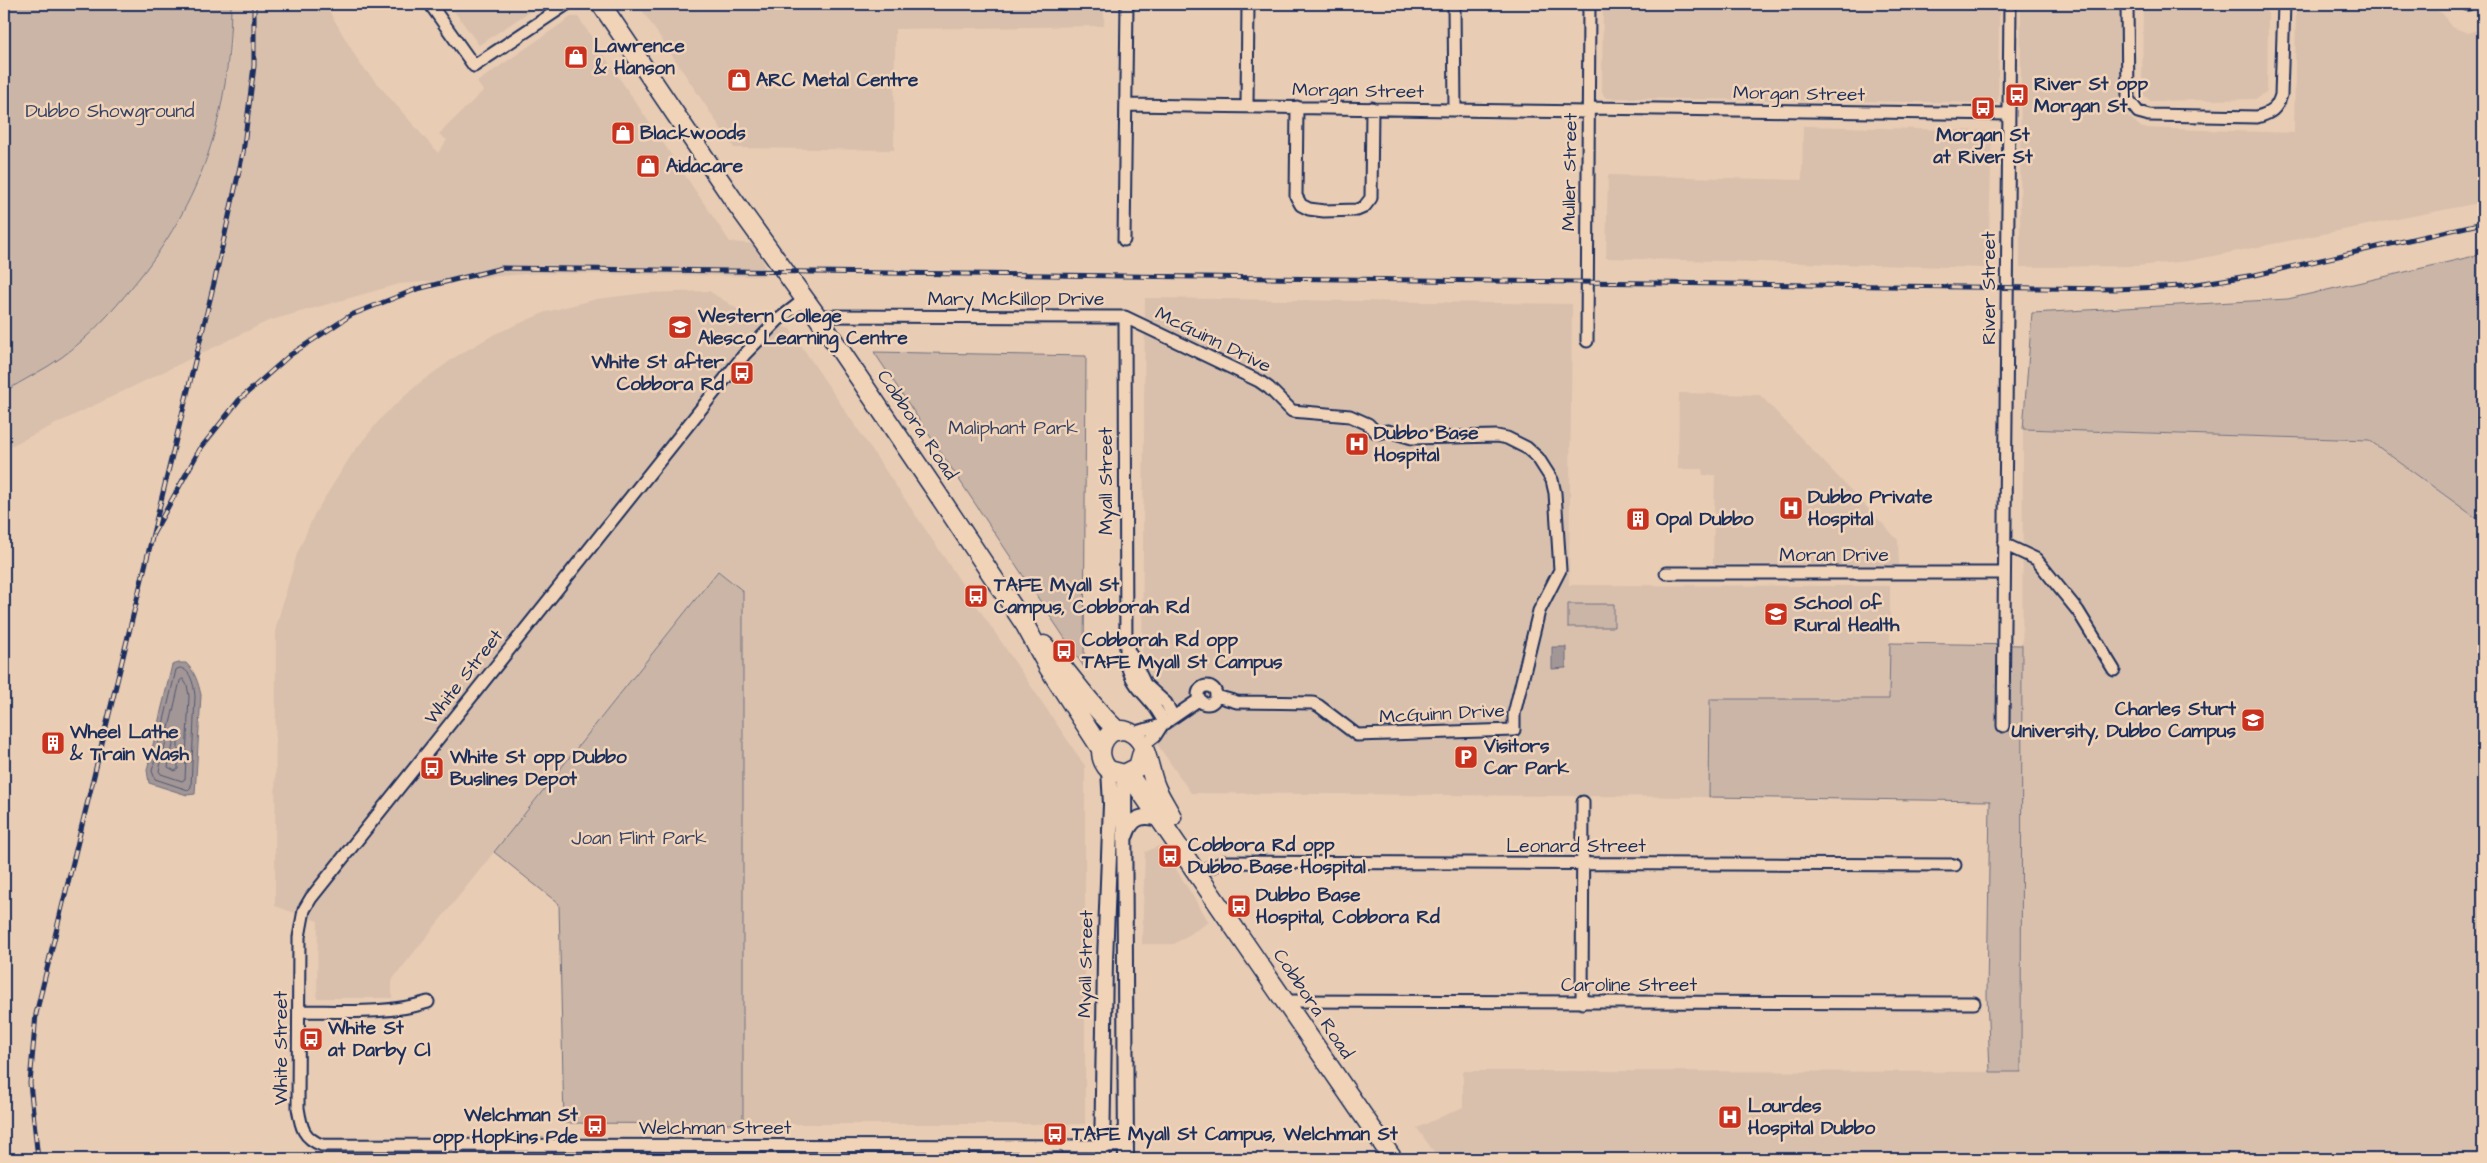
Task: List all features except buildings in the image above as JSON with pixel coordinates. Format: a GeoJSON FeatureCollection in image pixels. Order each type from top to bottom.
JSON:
{"type":"FeatureCollection","features":[{"type":"Feature","properties":{"kind":"main road","name":"Cobbora Road"},"geometry":{"type":"LineString","coordinates":[[600,4],[737,204],[818,316],[1025,625],[1048,667],[1101,749]]}},
{"type":"Feature","properties":{"kind":"main road","name":"Cobbora Road"},"geometry":{"type":"LineString","coordinates":[[1025,625],[1063,666],[1103,718],[1134,740],[1156,788],[1194,856],[1198,872]]}},
{"type":"Feature","properties":{"kind":"main road"},"geometry":{"type":"LineString","coordinates":[[1106,738],[1134,740],[1138,767],[1121,772],[1102,761],[1101,749],[1106,738]]}},
{"type":"Feature","properties":{"kind":"main road","name":"Cobbora Road"},"geometry":{"type":"LineString","coordinates":[[1121,772],[1162,820],[1186,860],[1198,872],[1393,1159]]}},
{"type":"Feature","properties":{"kind":"street"},"geometry":{"type":"LineString","coordinates":[[430,4],[474,66],[567,4]]}},
{"type":"Feature","properties":{"kind":"street"},"geometry":{"type":"LineString","coordinates":[[1124,240],[1126,4]]}},
{"type":"Feature","properties":{"kind":"street"},"geometry":{"type":"LineString","coordinates":[[1247,106],[1248,4]]}},
{"type":"Feature","properties":{"kind":"street"},"geometry":{"type":"LineString","coordinates":[[1454,4],[1455,110]]}},
{"type":"Feature","properties":{"kind":"street","name":"Muller Street"},"geometry":{"type":"LineString","coordinates":[[1587,341],[1589,4]]}},
{"type":"Feature","properties":{"kind":"street","name":"River Street"},"geometry":{"type":"LineString","coordinates":[[2002,726],[2010,4]]}},
{"type":"Feature","properties":{"kind":"street"},"geometry":{"type":"LineString","coordinates":[[2127,4],[2128,99],[2138,112],[2149,115],[2257,117],[2269,114],[2278,105],[2282,96],[2284,4]]}},
{"type":"Feature","properties":{"kind":"street","name":"Morgan Street"},"geometry":{"type":"LineString","coordinates":[[1126,105],[1455,110],[2008,114]]}},
{"type":"Feature","properties":{"kind":"street"},"geometry":{"type":"LineString","coordinates":[[1297,107],[1296,196],[1301,205],[1309,209],[1346,211],[1364,207],[1371,198],[1372,108]]}},
{"type":"Feature","properties":{"kind":"street","name":"White Street"},"geometry":{"type":"LineString","coordinates":[[306,1136],[300,1126],[298,1108],[299,1011],[301,923],[304,910],[311,898],[744,355],[778,320],[806,299]]}},
{"type":"Feature","properties":{"kind":"street","name":"Mary McKillop Drive"},"geometry":{"type":"LineString","coordinates":[[818,316],[1125,317]]}},
{"type":"Feature","properties":{"kind":"street","name":"Myall Street"},"geometry":{"type":"LineString","coordinates":[[1125,317],[1126,645],[1145,684],[1166,703],[1166,721]]}},
{"type":"Feature","properties":{"kind":"street","name":"McGuinn Drive"},"geometry":{"type":"LineString","coordinates":[[1125,317],[1259,381],[1292,410],[1350,416],[1368,424],[1377,433],[1388,430],[1412,438],[1497,436],[1507,438],[1528,448],[1538,458],[1552,480],[1555,493],[1560,570],[1539,611],[1514,714],[1514,730],[1358,735],[1319,706],[1312,703],[1237,702],[1216,696],[1213,688],[1204,686],[1199,692],[1200,699],[1166,721]]}},
{"type":"Feature","properties":{"kind":"street"},"geometry":{"type":"LineString","coordinates":[[2004,544],[2036,559],[2078,611],[2114,670]]}},
{"type":"Feature","properties":{"kind":"street","name":"Moran Drive"},"geometry":{"type":"LineString","coordinates":[[1666,573],[2003,573]]}},
{"type":"Feature","properties":{"kind":"street"},"geometry":{"type":"LineString","coordinates":[[1134,740],[1166,721]]}},
{"type":"Feature","properties":{"kind":"street"},"geometry":{"type":"LineString","coordinates":[[1134,740],[1155,736],[1166,721]]}},
{"type":"Feature","properties":{"kind":"street","name":"Myall Street"},"geometry":{"type":"LineString","coordinates":[[1121,772],[1124,841],[1126,1153]]}},
{"type":"Feature","properties":{"kind":"street","name":"Myall Street"},"geometry":{"type":"LineString","coordinates":[[1102,1152],[1106,931],[1111,804],[1121,772]]}},
{"type":"Feature","properties":{"kind":"street"},"geometry":{"type":"LineString","coordinates":[[1582,1003],[1583,802]]}},
{"type":"Feature","properties":{"kind":"street"},"geometry":{"type":"LineString","coordinates":[[1124,841],[1129,826],[1134,820],[1150,816],[1162,820]]}},
{"type":"Feature","properties":{"kind":"street","name":"Leonard Street"},"geometry":{"type":"LineString","coordinates":[[1198,872],[1224,862],[1956,864]]}},
{"type":"Feature","properties":{"kind":"street","name":"Caroline Street"},"geometry":{"type":"LineString","coordinates":[[1284,1000],[1582,1003],[1974,1003]]}},
{"type":"Feature","properties":{"kind":"street"},"geometry":{"type":"LineString","coordinates":[[299,1011],[388,1011],[404,1009],[428,1002]]}},
{"type":"Feature","properties":{"kind":"street","name":"Welchman Street"},"geometry":{"type":"LineString","coordinates":[[306,1136],[322,1144],[962,1146],[1126,1153]]}},
{"type":"Feature","properties":{"kind":"street"},"geometry":{"type":"LineString","coordinates":[[522,1145],[522,1159]]}},
{"type":"Feature","properties":{"kind":"street"},"geometry":{"type":"LineString","coordinates":[[962,1146],[962,1159]]}},
{"type":"Feature","properties":{"kind":"shaded area"},"geometry":{"type":"Polygon","coordinates":[[[231,4],[325,4],[360,64],[438,153],[447,140],[439,134],[483,91],[477,82],[571,17],[578,17],[730,242],[755,244],[763,257],[766,276],[536,273],[399,284],[268,321],[4,449],[4,392],[62,356],[116,306],[174,229],[199,181],[215,134],[225,87],[231,45],[231,4]]]}},
{"type":"Feature","properties":{"kind":"shaded area"},"geometry":{"type":"Polygon","coordinates":[[[449,4],[541,4],[479,45],[449,4]]]}},
{"type":"Feature","properties":{"kind":"shaded area"},"geometry":{"type":"Polygon","coordinates":[[[638,4],[1104,4],[1104,26],[895,29],[894,150],[734,148],[638,4]]]}},
{"type":"Feature","properties":{"kind":"shaded area"},"geometry":{"type":"Polygon","coordinates":[[[1603,4],[1999,4],[1998,103],[1606,98],[1602,93],[1603,4]]]}},
{"type":"Feature","properties":{"kind":"shaded area"},"geometry":{"type":"Polygon","coordinates":[[[2021,4],[2120,4],[2121,110],[2142,128],[2294,133],[2296,8],[2300,4],[2432,8],[2443,14],[2452,27],[2468,33],[2483,28],[2483,202],[2188,261],[2136,266],[2020,267],[2021,4]]]}},
{"type":"Feature","properties":{"kind":"shaded area"},"geometry":{"type":"Polygon","coordinates":[[[2149,4],[2260,4],[2268,14],[2267,91],[2257,99],[2150,101],[2142,93],[2143,9],[2149,4]]]}},
{"type":"Feature","properties":{"kind":"shaded area"},"geometry":{"type":"Polygon","coordinates":[[[1803,126],[1992,131],[1988,268],[1606,258],[1608,175],[1802,180],[1803,126]]]}},
{"type":"Feature","properties":{"kind":"shaded area"},"geometry":{"type":"Polygon","coordinates":[[[709,291],[747,315],[790,329],[1085,766],[1085,1124],[743,1124],[743,591],[718,571],[392,980],[392,998],[317,998],[318,921],[275,906],[276,627],[297,554],[314,515],[352,454],[382,417],[418,384],[457,356],[495,334],[546,312],[597,299],[645,293],[709,291]]]}},
{"type":"Feature","properties":{"kind":"shaded area","name":"Dubbo Base Hospital"},"geometry":{"type":"Polygon","coordinates":[[[1145,298],[1572,304],[1569,585],[1890,586],[1890,699],[1710,699],[1709,797],[1191,793],[1155,741],[1185,713],[1142,669],[1145,298]]]}},
{"type":"Feature","properties":{"kind":"shaded area","name":"Dubbo Private Hospital"},"geometry":{"type":"Polygon","coordinates":[[[1679,393],[1760,395],[1898,540],[1899,565],[1713,564],[1715,475],[1703,475],[1702,469],[1678,469],[1679,393]]]}},
{"type":"Feature","properties":{"kind":"shaded area","name":"Charles Sturt University, Dubbo Campus"},"geometry":{"type":"Polygon","coordinates":[[[2023,429],[2369,440],[2483,523],[2483,1159],[1439,1159],[1417,1128],[1463,1107],[1463,1071],[2021,1072],[2023,429]]]}},
{"type":"Feature","properties":{"kind":"shaded area"},"geometry":{"type":"Polygon","coordinates":[[[1161,845],[1209,922],[1174,944],[1142,944],[1145,852],[1161,845]]]}},
{"type":"Feature","properties":{"kind":"green space","name":"Dubbo Showground"},"geometry":{"type":"Polygon","coordinates":[[[4,4],[231,4],[225,83],[218,120],[208,155],[194,189],[177,222],[157,255],[132,287],[90,333],[72,350],[55,362],[4,392],[4,4]]]}},
{"type":"Feature","properties":{"kind":"green space"},"geometry":{"type":"Polygon","coordinates":[[[2483,254],[2483,523],[2369,440],[2023,429],[2032,313],[2288,299],[2483,254]]]}},
{"type":"Feature","properties":{"kind":"green space","name":"Maliphant Park"},"geometry":{"type":"Polygon","coordinates":[[[874,352],[1086,356],[1084,667],[874,352]]]}},
{"type":"Feature","properties":{"kind":"green space","name":"Joan Flint Park"},"geometry":{"type":"Polygon","coordinates":[[[718,571],[743,591],[743,1124],[564,1123],[559,904],[494,852],[718,571]]]}},
{"type":"Feature","properties":{"kind":"green space"},"geometry":{"type":"Polygon","coordinates":[[[1568,604],[1614,604],[1614,627],[1568,627],[1568,604]]]}},
{"type":"Feature","properties":{"kind":"green space"},"geometry":{"type":"Polygon","coordinates":[[[1890,643],[2022,645],[2021,1072],[1990,1072],[1987,995],[1990,801],[1709,797],[1710,699],[1889,699],[1890,643]]]}},
{"type":"Feature","properties":{"kind":"water"},"geometry":{"type":"Polygon","coordinates":[[[1552,647],[1566,647],[1566,668],[1552,669],[1552,647]]]}},
{"type":"Feature","properties":{"kind":"water"},"geometry":{"type":"Polygon","coordinates":[[[186,663],[192,670],[201,695],[195,794],[187,795],[149,783],[147,770],[172,665],[186,663]]]}},
{"type":"Feature","properties":{"kind":"railway"},"geometry":{"type":"LineString","coordinates":[[38,1159],[30,1083],[36,1014],[215,279],[243,153],[254,66],[254,4]]}},
{"type":"Feature","properties":{"kind":"railway"},"geometry":{"type":"LineString","coordinates":[[153,534],[200,449],[239,400],[290,355],[351,315],[417,289],[502,268],[2115,289],[2184,286],[2255,275],[2483,223]]}},
{"type":"Feature","properties":{"kind":"place","name":"Lawrence & Hanson"},"geometry":{"type":"Point","coordinates":[576,57]}},
{"type":"Feature","properties":{"kind":"place","name":"ARC Metal Centre"},"geometry":{"type":"Point","coordinates":[739,80]}},
{"type":"Feature","properties":{"kind":"place","name":"River St opp Morgan St"},"geometry":{"type":"Point","coordinates":[2017,95]}},
{"type":"Feature","properties":{"kind":"place","name":"Morgan St at River St"},"geometry":{"type":"Point","coordinates":[1983,108]}},
{"type":"Feature","properties":{"kind":"place","name":"Blackwoods"},"geometry":{"type":"Point","coordinates":[623,133]}},
{"type":"Feature","properties":{"kind":"place","name":"Aidacare"},"geometry":{"type":"Point","coordinates":[648,166]}},
{"type":"Feature","properties":{"kind":"place","name":"Western College Alesco Learning Centre"},"geometry":{"type":"Point","coordinates":[680,327]}},
{"type":"Feature","properties":{"kind":"place","name":"White St after Cobbora Rd"},"geometry":{"type":"Point","coordinates":[742,373]}},
{"type":"Feature","properties":{"kind":"place","name":"Dubbo Base Hospital"},"geometry":{"type":"Point","coordinates":[1357,444]}},
{"type":"Feature","properties":{"kind":"place","name":"Dubbo Private Hospital"},"geometry":{"type":"Point","coordinates":[1791,508]}},
{"type":"Feature","properties":{"kind":"place","name":"Opal Dubbo"},"geometry":{"type":"Point","coordinates":[1638,519]}},
{"type":"Feature","properties":{"kind":"place","name":"TAFE Myall St Campus, Cobborah Rd"},"geometry":{"type":"Point","coordinates":[976,596]}},
{"type":"Feature","properties":{"kind":"place","name":"School of Rural Health"},"geometry":{"type":"Point","coordinates":[1776,614]}},
{"type":"Feature","properties":{"kind":"place","name":"Cobborah Rd opp TAFE Myall St Campus"},"geometry":{"type":"Point","coordinates":[1064,651]}},
{"type":"Feature","properties":{"kind":"place","name":"Charles Sturt University, Dubbo Campus"},"geometry":{"type":"Point","coordinates":[2253,720]}},
{"type":"Feature","properties":{"kind":"place","name":"Wheel Lathe & Train Wash"},"geometry":{"type":"Point","coordinates":[53,743]}},
{"type":"Feature","properties":{"kind":"place","name":"Visitors Car Park"},"geometry":{"type":"Point","coordinates":[1466,757]}},
{"type":"Feature","properties":{"kind":"place","name":"White St opp Dubbo Buslines Depot"},"geometry":{"type":"Point","coordinates":[432,768]}},
{"type":"Feature","properties":{"kind":"place","name":"Cobbora Rd opp Dubbo Base Hospital"},"geometry":{"type":"Point","coordinates":[1170,856]}},
{"type":"Feature","properties":{"kind":"place","name":"Dubbo Base Hospital, Cobbora Rd"},"geometry":{"type":"Point","coordinates":[1239,906]}},
{"type":"Feature","properties":{"kind":"place","name":"White St at Darby Cl"},"geometry":{"type":"Point","coordinates":[311,1039]}},
{"type":"Feature","properties":{"kind":"place","name":"Lourdes Hospital Dubbo"},"geometry":{"type":"Point","coordinates":[1730,1117]}},
{"type":"Feature","properties":{"kind":"place","name":"Welchman St opp Hopkins Pde"},"geometry":{"type":"Point","coordinates":[595,1126]}},
{"type":"Feature","properties":{"kind":"place","name":"TAFE Myall St Campus, Welchman St"},"geometry":{"type":"Point","coordinates":[1055,1134]}}]}
